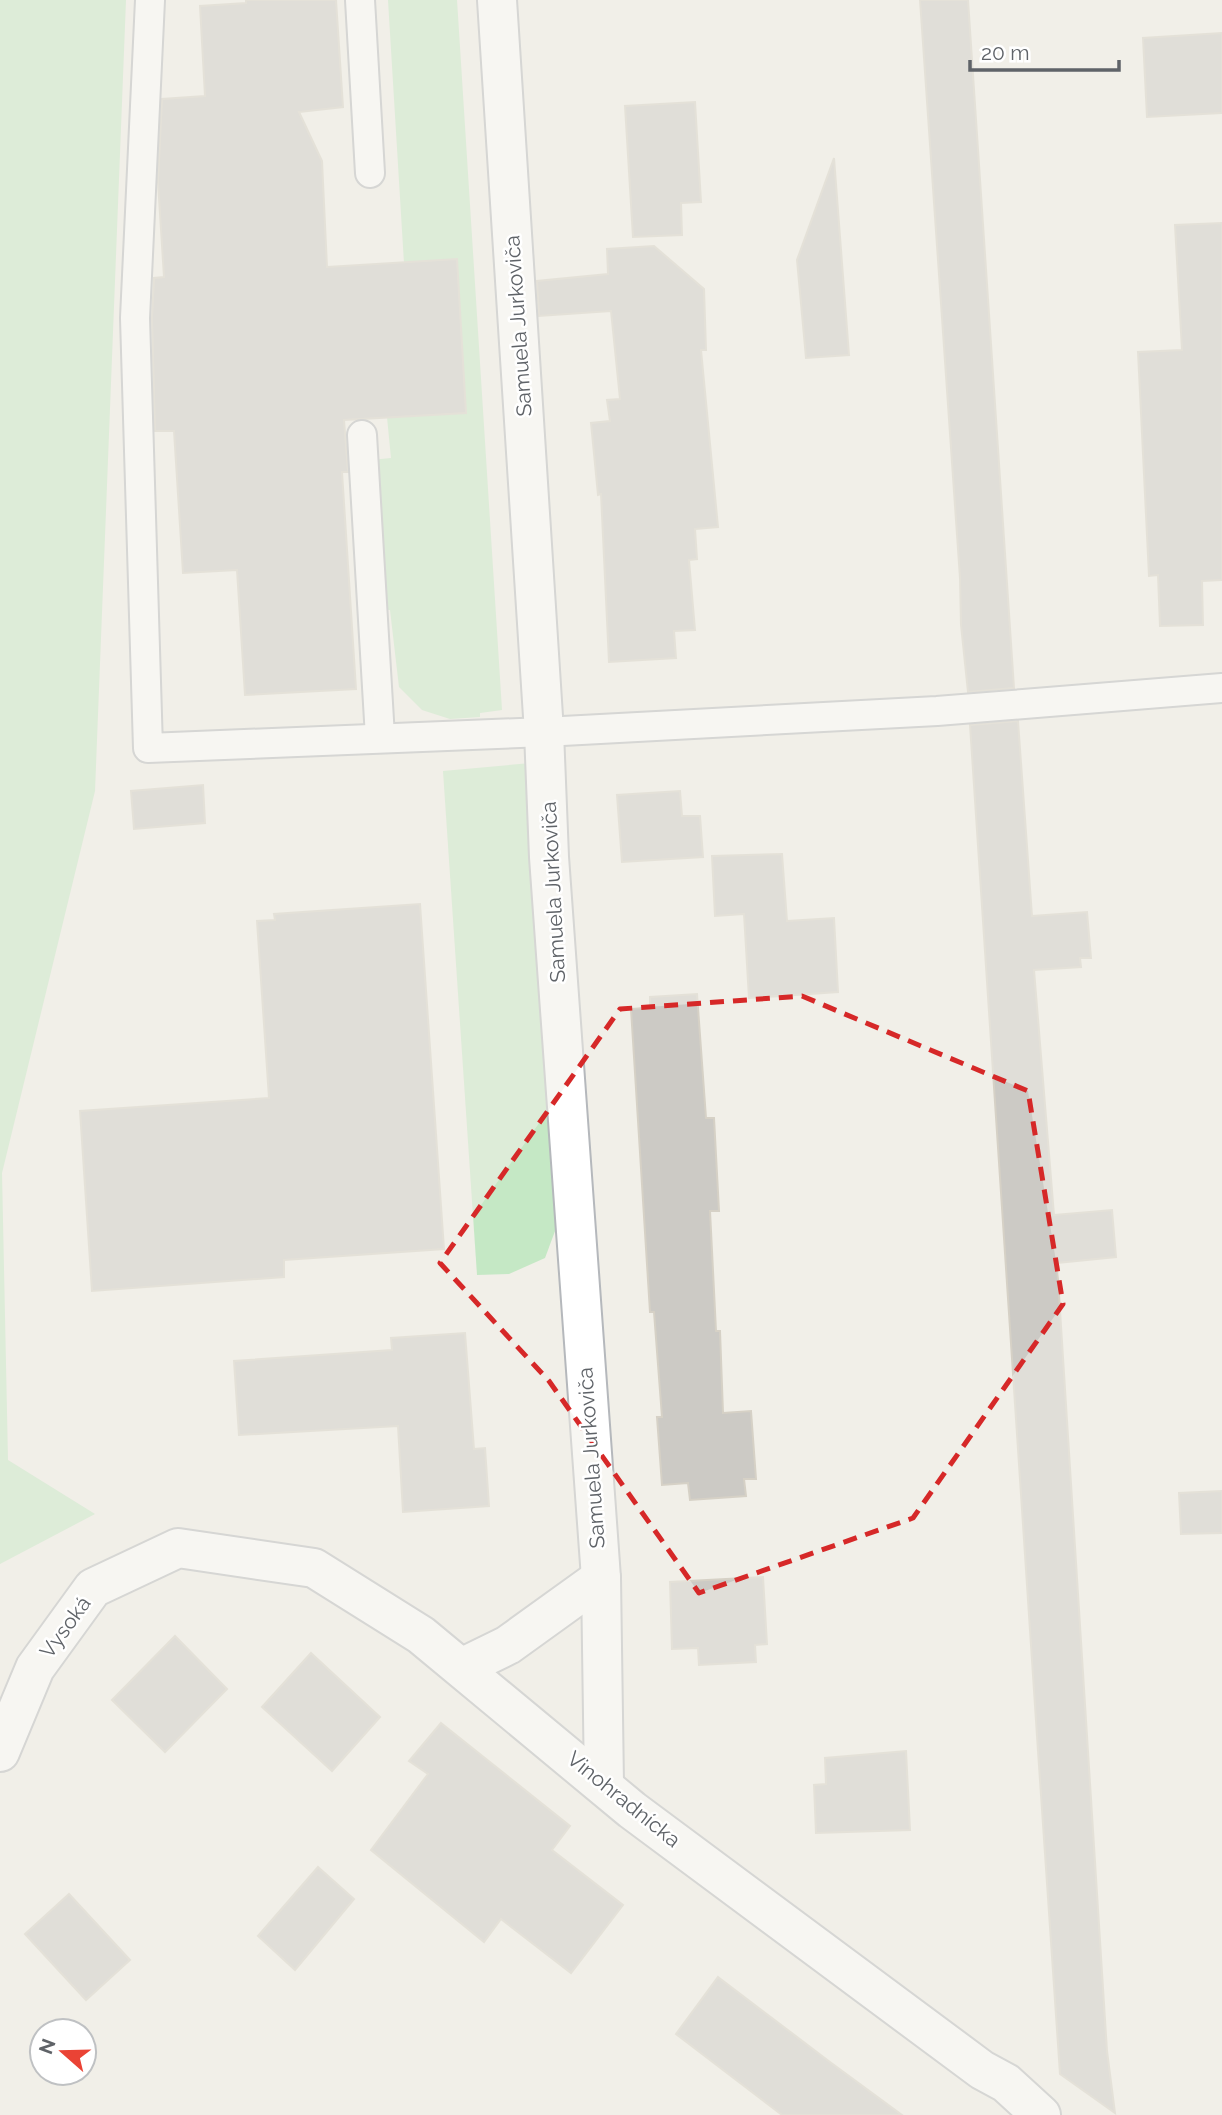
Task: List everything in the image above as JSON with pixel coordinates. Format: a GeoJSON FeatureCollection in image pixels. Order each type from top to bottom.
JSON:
{"type":"FeatureCollection","features":[{"type":"Feature","properties":{"kind":"street","name":"Samuela Jurkoviča"},"geometry":{"type":"LineString","coordinates":[[497,0],[544,732],[550,871],[601,1578],[604,1784]]}},
{"type":"Feature","properties":{"kind":"street","name":"Vinohradnícka"},"geometry":{"type":"LineString","coordinates":[[178,1548],[314,1568],[421,1635],[643,1818],[982,2070],[1009,2099],[1041,2115]]}},
{"type":"Feature","properties":{"kind":"street","name":"Vysoká"},"geometry":{"type":"LineString","coordinates":[[0,1752],[35,1668],[93,1588],[178,1548]]}},
{"type":"Feature","properties":{"kind":"street"},"geometry":{"type":"LineString","coordinates":[[463,1667],[508,1645],[601,1578]]}},
{"type":"Feature","properties":{"kind":"lane"},"geometry":{"type":"LineString","coordinates":[[150,0],[135,318],[148,748],[544,732],[937,711],[1222,688]]}},
{"type":"Feature","properties":{"kind":"lane"},"geometry":{"type":"LineString","coordinates":[[360,0],[370,173]]}},
{"type":"Feature","properties":{"kind":"lane"},"geometry":{"type":"LineString","coordinates":[[362,435],[380,737]]}},
{"type":"Feature","properties":{"kind":"highlighted area"},"geometry":{"type":"Polygon","coordinates":[[[802,996],[1028,1091],[1063,1304],[913,1518],[699,1593],[549,1381],[440,1263],[620,1009],[802,996]]]}},
{"type":"Feature","properties":{"kind":"green space"},"geometry":{"type":"Polygon","coordinates":[[[0,0],[126,0],[95,791],[2,1173],[8,1460],[95,1514],[0,1564],[0,0]]]}},
{"type":"Feature","properties":{"kind":"green space"},"geometry":{"type":"Polygon","coordinates":[[[388,0],[457,0],[502,710],[480,713],[480,717],[450,719],[422,710],[399,687],[390,610],[380,610],[371,460],[391,458],[387,417],[466,412],[457,260],[404,263],[388,0]]]}},
{"type":"Feature","properties":{"kind":"green space"},"geometry":{"type":"Polygon","coordinates":[[[531,763],[561,1215],[545,1258],[509,1274],[477,1275],[443,771],[531,763]]]}},
{"type":"Feature","properties":{"kind":"building"},"geometry":{"type":"Polygon","coordinates":[[[246,0],[336,0],[343,107],[299,112],[322,161],[327,267],[457,259],[466,413],[344,420],[348,472],[342,472],[356,689],[245,695],[237,570],[183,573],[174,431],[155,431],[152,318],[154,278],[164,277],[158,182],[162,99],[205,96],[200,6],[246,3],[246,0]]]}},
{"type":"Feature","properties":{"kind":"building"},"geometry":{"type":"Polygon","coordinates":[[[920,0],[968,0],[1014,688],[968,692],[961,625],[920,0]]]}},
{"type":"Feature","properties":{"kind":"building"},"geometry":{"type":"Polygon","coordinates":[[[1222,33],[1222,113],[1147,117],[1143,38],[1222,33]]]}},
{"type":"Feature","properties":{"kind":"building"},"geometry":{"type":"Polygon","coordinates":[[[695,102],[701,202],[681,203],[682,235],[633,237],[625,106],[695,102]]]}},
{"type":"Feature","properties":{"kind":"building"},"geometry":{"type":"Polygon","coordinates":[[[834,158],[849,355],[806,358],[797,260],[834,158]]]}},
{"type":"Feature","properties":{"kind":"building"},"geometry":{"type":"Polygon","coordinates":[[[1222,223],[1222,580],[1202,581],[1203,625],[1160,626],[1158,575],[1149,576],[1138,352],[1182,350],[1175,225],[1222,223]]]}},
{"type":"Feature","properties":{"kind":"building"},"geometry":{"type":"Polygon","coordinates":[[[654,246],[704,289],[706,350],[701,350],[718,527],[695,529],[697,559],[689,560],[695,630],[674,631],[676,658],[609,662],[601,494],[598,495],[591,423],[610,421],[607,400],[620,399],[611,311],[539,316],[537,281],[608,274],[607,249],[654,246]]]}},
{"type":"Feature","properties":{"kind":"building"},"geometry":{"type":"Polygon","coordinates":[[[1018,721],[1032,916],[1087,912],[1091,958],[1080,958],[1081,967],[1034,970],[1054,1215],[1112,1210],[1116,1257],[1057,1263],[1107,2051],[1115,2113],[1060,2074],[970,725],[1018,721]]]}},
{"type":"Feature","properties":{"kind":"building"},"geometry":{"type":"Polygon","coordinates":[[[203,785],[205,823],[134,829],[131,791],[203,785]]]}},
{"type":"Feature","properties":{"kind":"building"},"geometry":{"type":"Polygon","coordinates":[[[680,791],[682,816],[700,816],[703,857],[622,862],[617,795],[680,791]]]}},
{"type":"Feature","properties":{"kind":"building"},"geometry":{"type":"Polygon","coordinates":[[[782,854],[787,921],[834,918],[838,992],[749,998],[744,914],[715,916],[712,856],[782,854]]]}},
{"type":"Feature","properties":{"kind":"building"},"geometry":{"type":"Polygon","coordinates":[[[420,904],[444,1249],[284,1260],[284,1277],[92,1291],[80,1111],[269,1098],[257,921],[275,920],[274,914],[420,904]]]}},
{"type":"Feature","properties":{"kind":"building"},"geometry":{"type":"Polygon","coordinates":[[[697,994],[706,1118],[714,1118],[719,1211],[710,1211],[716,1331],[720,1331],[723,1413],[751,1411],[756,1479],[744,1479],[746,1496],[690,1500],[688,1483],[662,1485],[657,1417],[662,1417],[654,1312],[650,1312],[631,1009],[650,1007],[650,997],[697,994]]]}},
{"type":"Feature","properties":{"kind":"building"},"geometry":{"type":"Polygon","coordinates":[[[465,1333],[474,1449],[485,1448],[489,1506],[403,1512],[398,1426],[239,1435],[234,1361],[392,1350],[391,1338],[465,1333]]]}},
{"type":"Feature","properties":{"kind":"building"},"geometry":{"type":"Polygon","coordinates":[[[1222,1491],[1222,1533],[1181,1534],[1179,1493],[1222,1491]]]}},
{"type":"Feature","properties":{"kind":"building"},"geometry":{"type":"Polygon","coordinates":[[[763,1577],[767,1644],[755,1645],[756,1662],[699,1665],[698,1648],[672,1649],[670,1582],[763,1577]]]}},
{"type":"Feature","properties":{"kind":"building"},"geometry":{"type":"Polygon","coordinates":[[[175,1636],[227,1689],[165,1752],[112,1700],[175,1636]]]}},
{"type":"Feature","properties":{"kind":"building"},"geometry":{"type":"Polygon","coordinates":[[[311,1653],[380,1717],[332,1771],[262,1707],[311,1653]]]}},
{"type":"Feature","properties":{"kind":"building"},"geometry":{"type":"Polygon","coordinates":[[[441,1723],[570,1826],[552,1850],[623,1905],[571,1973],[501,1919],[484,1942],[371,1850],[428,1774],[409,1761],[441,1723]]]}},
{"type":"Feature","properties":{"kind":"building"},"geometry":{"type":"Polygon","coordinates":[[[906,1751],[910,1830],[816,1833],[814,1785],[826,1784],[825,1758],[906,1751]]]}},
{"type":"Feature","properties":{"kind":"building"},"geometry":{"type":"Polygon","coordinates":[[[318,1867],[354,1899],[295,1970],[258,1936],[318,1867]]]}},
{"type":"Feature","properties":{"kind":"building"},"geometry":{"type":"Polygon","coordinates":[[[69,1894],[130,1960],[86,2000],[25,1934],[69,1894]]]}},
{"type":"Feature","properties":{"kind":"building"},"geometry":{"type":"Polygon","coordinates":[[[718,1977],[902,2115],[782,2115],[676,2034],[718,1977]]]}}]}
